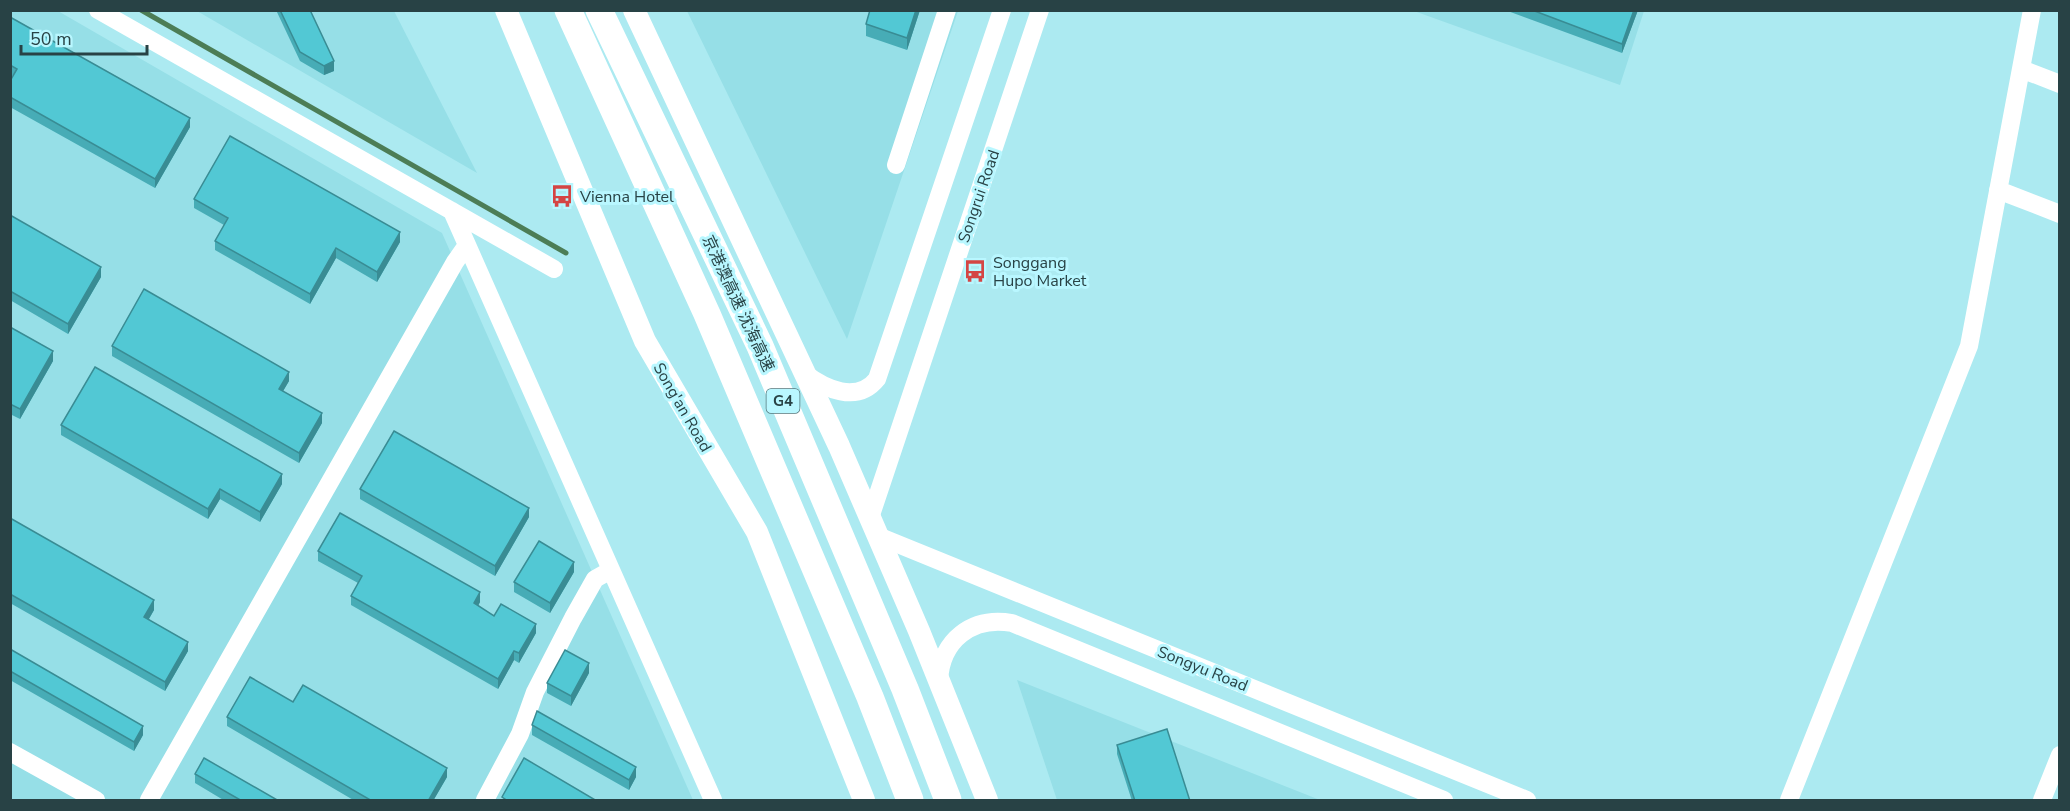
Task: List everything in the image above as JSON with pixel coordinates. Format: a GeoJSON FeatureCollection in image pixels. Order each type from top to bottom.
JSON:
{"type":"FeatureCollection","features":[{"type":"Feature","properties":{"kind":"highway","name":"京港澳高速 沈海高速"},"geometry":{"type":"LineString","coordinates":[[568,10],[707,314],[870,697],[910,801]]}},
{"type":"Feature","properties":{"kind":"highway","name":"京港澳高速 沈海高速"},"geometry":{"type":"LineString","coordinates":[[600,10],[760,346],[905,689],[948,801]]}},
{"type":"Feature","properties":{"kind":"main road","name":"Song'an Road"},"geometry":{"type":"LineString","coordinates":[[506,10],[645,342],[757,532],[864,801]]}},
{"type":"Feature","properties":{"kind":"main road"},"geometry":{"type":"LineString","coordinates":[[634,10],[874,527],[987,801]]}},
{"type":"Feature","properties":{"kind":"street"},"geometry":{"type":"LineString","coordinates":[[98,10],[554,269]]}},
{"type":"Feature","properties":{"kind":"street"},"geometry":{"type":"LineString","coordinates":[[896,165],[947,10]]}},
{"type":"Feature","properties":{"kind":"street"},"geometry":{"type":"LineString","coordinates":[[804,373],[819,383],[858,393],[866,390],[876,379],[1002,10]]}},
{"type":"Feature","properties":{"kind":"street","name":"Songrui Road"},"geometry":{"type":"LineString","coordinates":[[874,527],[1040,10]]}},
{"type":"Feature","properties":{"kind":"street"},"geometry":{"type":"LineString","coordinates":[[1789,801],[1968,346],[2032,10]]}},
{"type":"Feature","properties":{"kind":"street"},"geometry":{"type":"LineString","coordinates":[[2021,69],[2060,84]]}},
{"type":"Feature","properties":{"kind":"street"},"geometry":{"type":"LineString","coordinates":[[1998,190],[2060,214]]}},
{"type":"Feature","properties":{"kind":"street"},"geometry":{"type":"LineString","coordinates":[[452,211],[713,801]]}},
{"type":"Feature","properties":{"kind":"street"},"geometry":{"type":"LineString","coordinates":[[149,801],[455,262],[467,245]]}},
{"type":"Feature","properties":{"kind":"street","name":"Songyu Road"},"geometry":{"type":"LineString","coordinates":[[874,527],[1527,801]]}},
{"type":"Feature","properties":{"kind":"street"},"geometry":{"type":"LineString","coordinates":[[485,801],[520,734],[535,692],[573,618],[595,579],[611,570]]}},
{"type":"Feature","properties":{"kind":"street","name":"Songyu Road"},"geometry":{"type":"LineString","coordinates":[[939,681],[944,658],[954,641],[968,629],[987,621],[1012,623],[1444,801]]}},
{"type":"Feature","properties":{"kind":"street"},"geometry":{"type":"LineString","coordinates":[[10,752],[96,801]]}},
{"type":"Feature","properties":{"kind":"street"},"geometry":{"type":"LineString","coordinates":[[2042,801],[2060,755]]}},
{"type":"Feature","properties":{"kind":"shaded area"},"geometry":{"type":"Polygon","coordinates":[[[10,11],[58,11],[442,233],[693,800],[11,800],[10,11]]]}},
{"type":"Feature","properties":{"kind":"shaded area"},"geometry":{"type":"Polygon","coordinates":[[[197,11],[394,11],[477,173],[197,11]]]}},
{"type":"Feature","properties":{"kind":"shaded area"},"geometry":{"type":"Polygon","coordinates":[[[687,11],[958,11],[847,339],[687,11]]]}},
{"type":"Feature","properties":{"kind":"shaded area"},"geometry":{"type":"Polygon","coordinates":[[[1414,11],[1644,11],[1620,85],[1414,11]]]}},
{"type":"Feature","properties":{"kind":"shaded area"},"geometry":{"type":"Polygon","coordinates":[[[1017,680],[1320,800],[1057,800],[1017,680]]]}},
{"type":"Feature","properties":{"kind":"building"},"geometry":{"type":"Polygon","coordinates":[[[280,10],[310,10],[334,61],[324,66],[300,52],[280,10]]]}},
{"type":"Feature","properties":{"kind":"building"},"geometry":{"type":"Polygon","coordinates":[[[870,10],[916,10],[907,38],[866,24],[870,10]]]}},
{"type":"Feature","properties":{"kind":"building"},"geometry":{"type":"Polygon","coordinates":[[[1532,10],[1634,10],[1622,44],[1532,10]]]}},
{"type":"Feature","properties":{"kind":"building"},"geometry":{"type":"Polygon","coordinates":[[[10,17],[190,118],[155,179],[10,97],[10,81],[17,69],[10,65],[10,17]]]}},
{"type":"Feature","properties":{"kind":"building"},"geometry":{"type":"Polygon","coordinates":[[[230,136],[400,232],[377,272],[336,248],[310,294],[215,241],[228,218],[194,199],[230,136]]]}},
{"type":"Feature","properties":{"kind":"building"},"geometry":{"type":"Polygon","coordinates":[[[10,215],[101,267],[68,324],[10,291],[10,215]]]}},
{"type":"Feature","properties":{"kind":"building"},"geometry":{"type":"Polygon","coordinates":[[[144,289],[289,372],[279,389],[322,413],[299,453],[112,346],[144,289]]]}},
{"type":"Feature","properties":{"kind":"building"},"geometry":{"type":"Polygon","coordinates":[[[10,327],[53,351],[20,409],[10,404],[10,327]]]}},
{"type":"Feature","properties":{"kind":"building"},"geometry":{"type":"Polygon","coordinates":[[[95,367],[282,474],[260,512],[220,489],[208,509],[61,425],[95,367]]]}},
{"type":"Feature","properties":{"kind":"building"},"geometry":{"type":"Polygon","coordinates":[[[394,431],[529,508],[495,566],[360,489],[394,431]]]}},
{"type":"Feature","properties":{"kind":"building"},"geometry":{"type":"Polygon","coordinates":[[[340,513],[480,592],[474,603],[494,616],[501,604],[536,624],[519,653],[514,651],[498,679],[351,596],[362,576],[318,551],[340,513]]]}},
{"type":"Feature","properties":{"kind":"building"},"geometry":{"type":"Polygon","coordinates":[[[10,518],[154,600],[144,617],[188,642],[165,682],[10,594],[10,518]]]}},
{"type":"Feature","properties":{"kind":"building"},"geometry":{"type":"Polygon","coordinates":[[[539,541],[574,562],[550,603],[514,582],[539,541]]]}},
{"type":"Feature","properties":{"kind":"building"},"geometry":{"type":"Polygon","coordinates":[[[10,649],[143,726],[134,742],[10,671],[10,649]]]}},
{"type":"Feature","properties":{"kind":"building"},"geometry":{"type":"Polygon","coordinates":[[[565,650],[589,663],[571,696],[547,683],[565,650]]]}},
{"type":"Feature","properties":{"kind":"building"},"geometry":{"type":"Polygon","coordinates":[[[250,677],[293,702],[303,685],[447,768],[428,801],[372,801],[227,717],[250,677]]]}},
{"type":"Feature","properties":{"kind":"building"},"geometry":{"type":"Polygon","coordinates":[[[537,711],[636,767],[629,780],[532,725],[537,711]]]}},
{"type":"Feature","properties":{"kind":"building"},"geometry":{"type":"Polygon","coordinates":[[[1167,729],[1190,801],[1135,801],[1117,745],[1167,729]]]}},
{"type":"Feature","properties":{"kind":"building"},"geometry":{"type":"Polygon","coordinates":[[[204,758],[279,801],[242,801],[195,774],[204,758]]]}},
{"type":"Feature","properties":{"kind":"building"},"geometry":{"type":"Polygon","coordinates":[[[524,758],[597,801],[508,801],[502,797],[524,758]]]}},
{"type":"Feature","properties":{"kind":"waterway"},"geometry":{"type":"LineString","coordinates":[[141,10],[566,253]]}},
{"type":"Feature","properties":{"kind":"place","name":"Vienna Hotel"},"geometry":{"type":"Point","coordinates":[562,196]}},
{"type":"Feature","properties":{"kind":"place","name":"Songgang Hupo Market"},"geometry":{"type":"Point","coordinates":[975,271]}}]}
